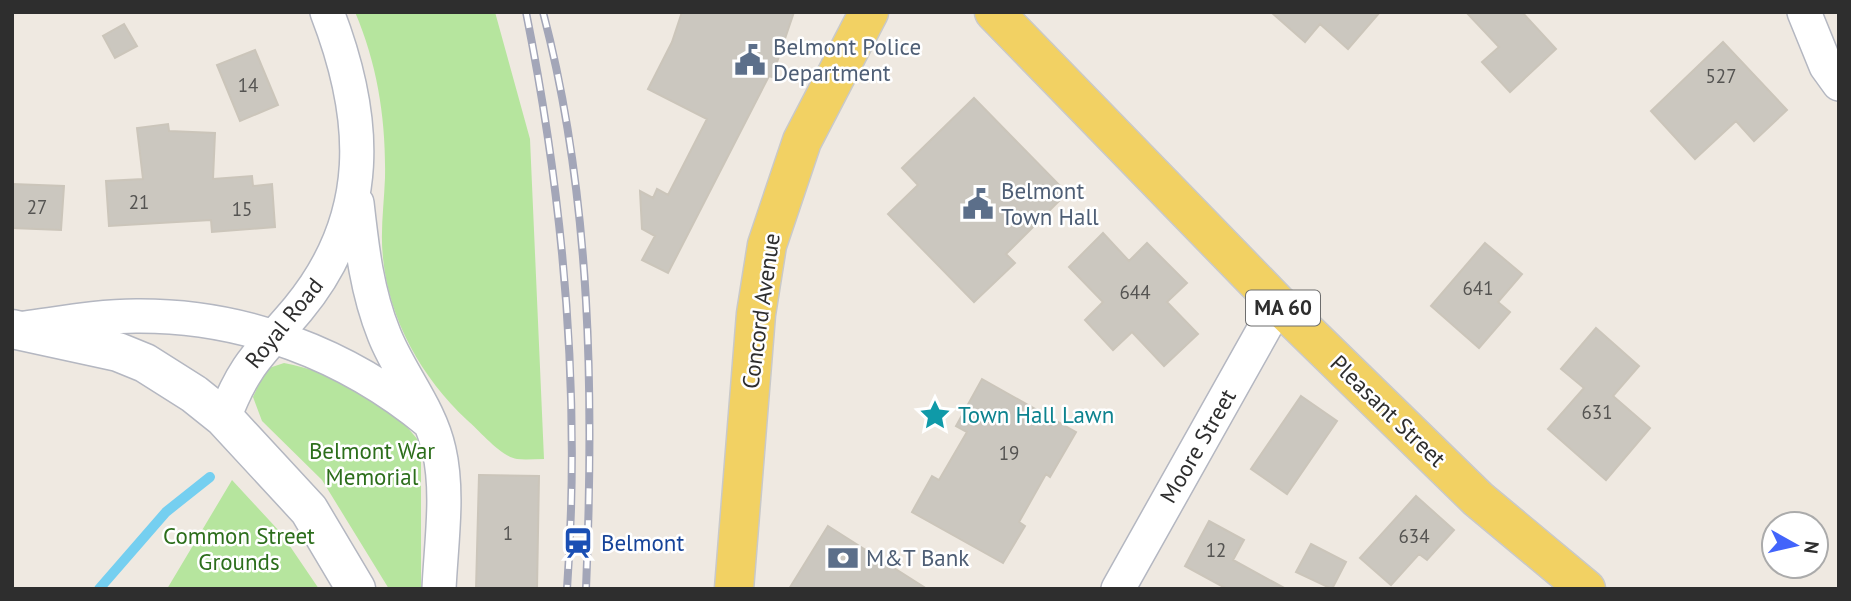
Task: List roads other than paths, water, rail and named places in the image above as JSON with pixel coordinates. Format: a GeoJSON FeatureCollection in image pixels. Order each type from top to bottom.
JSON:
{"type":"FeatureCollection","features":[{"type":"Feature","properties":{"kind":"main road","name":"Concord Avenue"},"geometry":{"type":"LineString","coordinates":[[734,589],[756,314],[767,245],[802,141],[869,12]]}},
{"type":"Feature","properties":{"kind":"main road","name":"Pleasant Street"},"geometry":{"type":"LineString","coordinates":[[994,12],[1278,304],[1478,499],[1586,589]]}},
{"type":"Feature","properties":{"kind":"main road"},"geometry":{"type":"LineString","coordinates":[[16,329],[90,344],[145,363],[179,383],[224,418],[309,510],[356,589]]}},
{"type":"Feature","properties":{"kind":"street","name":"Royal Road"},"geometry":{"type":"LineString","coordinates":[[327,12],[352,90],[357,118],[356,187],[365,267],[375,309],[384,335],[430,423],[440,450],[442,478],[439,589]]}},
{"type":"Feature","properties":{"kind":"street"},"geometry":{"type":"LineString","coordinates":[[1804,12],[1826,66],[1839,85]]}},
{"type":"Feature","properties":{"kind":"street","name":"Royal Road"},"geometry":{"type":"LineString","coordinates":[[224,418],[242,376],[273,335],[297,310],[331,261],[356,187]]}},
{"type":"Feature","properties":{"kind":"street","name":"Moore Street"},"geometry":{"type":"LineString","coordinates":[[1118,589],[1278,304]]}},
{"type":"Feature","properties":{"kind":"street"},"geometry":{"type":"LineString","coordinates":[[16,329],[100,318],[166,316],[235,324],[273,335],[363,375],[402,400],[430,423]]}},
{"type":"Feature","properties":{"kind":"waterway"},"geometry":{"type":"LineString","coordinates":[[99,589],[166,512],[210,477]]}},
{"type":"Feature","properties":{"kind":"railway"},"geometry":{"type":"LineString","coordinates":[[526,12],[550,155],[566,299],[572,444],[567,589]]}},
{"type":"Feature","properties":{"kind":"railway"},"geometry":{"type":"LineString","coordinates":[[543,12],[572,154],[586,299],[590,445],[586,589]]}},
{"type":"Feature","properties":{"kind":"place","name":"Belmont Police Department"},"geometry":{"type":"Point","coordinates":[750,60]}},
{"type":"Feature","properties":{"kind":"place","name":"Belmont Town Hall"},"geometry":{"type":"Point","coordinates":[978,204]}},
{"type":"Feature","properties":{"kind":"place","name":"Town Hall Lawn"},"geometry":{"type":"Point","coordinates":[935,415]}},
{"type":"Feature","properties":{"kind":"place","name":"Belmont"},"geometry":{"type":"Point","coordinates":[578,543]}},
{"type":"Feature","properties":{"kind":"place","name":"M&T Bank"},"geometry":{"type":"Point","coordinates":[843,558]}},
{"type":"Feature","properties":{"kind":"park label","name":"Belmont War Memorial"},"geometry":{"type":"Point","coordinates":[372,464]}},
{"type":"Feature","properties":{"kind":"park label","name":"Common Street Grounds"},"geometry":{"type":"Point","coordinates":[239,549]}}]}
